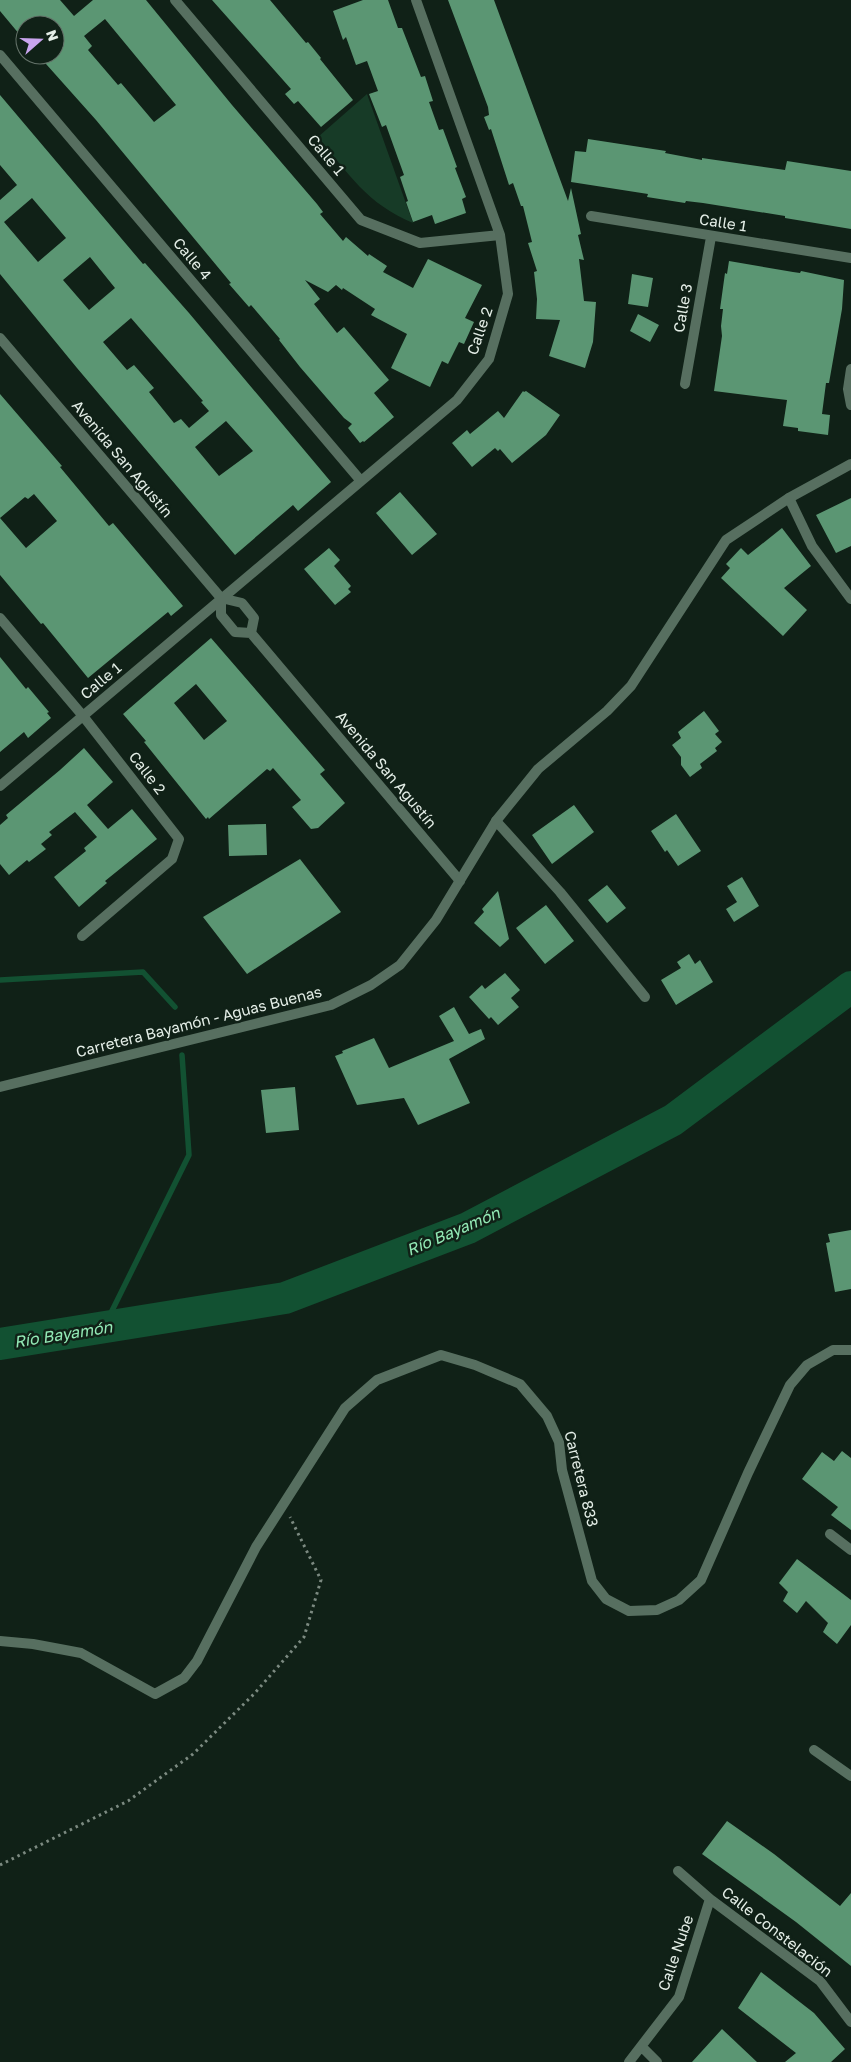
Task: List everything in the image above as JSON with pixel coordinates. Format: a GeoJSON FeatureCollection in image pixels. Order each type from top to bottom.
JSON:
{"type":"FeatureCollection","features":[{"type":"Feature","properties":{"kind":"street","name":"Calle 1"},"geometry":{"type":"LineString","coordinates":[[175,0],[361,220],[420,243],[500,235]]}},
{"type":"Feature","properties":{"kind":"street","name":"Calle 2"},"geometry":{"type":"LineString","coordinates":[[221,598],[457,400],[489,359],[508,294],[500,235],[416,0]]}},
{"type":"Feature","properties":{"kind":"street","name":"Calle 4"},"geometry":{"type":"LineString","coordinates":[[0,55],[361,481]]}},
{"type":"Feature","properties":{"kind":"street","name":"Calle 1"},"geometry":{"type":"LineString","coordinates":[[591,216],[711,237],[851,258]]}},
{"type":"Feature","properties":{"kind":"street","name":"Calle 3"},"geometry":{"type":"LineString","coordinates":[[685,384],[711,237]]}},
{"type":"Feature","properties":{"kind":"street","name":"Avenida San Agustín"},"geometry":{"type":"LineString","coordinates":[[0,338],[221,598],[222,615],[235,632],[251,633],[460,881]]}},
{"type":"Feature","properties":{"kind":"street"},"geometry":{"type":"LineString","coordinates":[[851,369],[848,390],[851,404]]}},
{"type":"Feature","properties":{"kind":"street","name":"Carretera Bayamón - Aguas Buenas"},"geometry":{"type":"LineString","coordinates":[[0,1087],[331,1005],[371,986],[400,965],[436,920],[496,821],[538,769],[607,711],[630,686],[726,540],[789,498],[851,464]]}},
{"type":"Feature","properties":{"kind":"street"},"geometry":{"type":"LineString","coordinates":[[789,498],[812,546],[851,599]]}},
{"type":"Feature","properties":{"kind":"street","name":"Calle 1"},"geometry":{"type":"LineString","coordinates":[[0,786],[221,598]]}},
{"type":"Feature","properties":{"kind":"street"},"geometry":{"type":"LineString","coordinates":[[221,598],[242,603],[254,618],[251,633]]}},
{"type":"Feature","properties":{"kind":"street","name":"Calle 2"},"geometry":{"type":"LineString","coordinates":[[0,618],[83,716],[179,839],[172,860],[82,936]]}},
{"type":"Feature","properties":{"kind":"street"},"geometry":{"type":"LineString","coordinates":[[496,821],[560,892],[645,996]]}},
{"type":"Feature","properties":{"kind":"street","name":"Carretera 833"},"geometry":{"type":"LineString","coordinates":[[0,1641],[33,1644],[81,1653],[155,1694],[184,1678],[197,1661],[256,1547],[345,1408],[377,1380],[441,1355],[475,1365],[520,1384],[547,1416],[559,1442],[562,1470],[592,1581],[606,1600],[629,1611],[657,1610],[679,1600],[701,1580],[748,1473],[790,1386],[807,1365],[833,1350],[851,1350]]}},
{"type":"Feature","properties":{"kind":"street"},"geometry":{"type":"LineString","coordinates":[[830,1534],[851,1550]]}},
{"type":"Feature","properties":{"kind":"street"},"geometry":{"type":"LineString","coordinates":[[814,1750],[851,1776]]}},
{"type":"Feature","properties":{"kind":"street","name":"Calle Constelación"},"geometry":{"type":"LineString","coordinates":[[678,1871],[710,1899],[820,1981],[851,2022]]}},
{"type":"Feature","properties":{"kind":"street","name":"Calle Nube"},"geometry":{"type":"LineString","coordinates":[[629,2062],[679,1997],[710,1899]]}},
{"type":"Feature","properties":{"kind":"street"},"geometry":{"type":"LineString","coordinates":[[642,2047],[656,2062]]}},
{"type":"Feature","properties":{"kind":"path"},"geometry":{"type":"LineString","coordinates":[[0,1864],[128,1801],[193,1754],[254,1694],[304,1637],[321,1580],[284,1505]]}},
{"type":"Feature","properties":{"kind":"green space"},"geometry":{"type":"Polygon","coordinates":[[[367,94],[413,223],[383,207],[371,197],[349,175],[318,137],[367,94]]]}},
{"type":"Feature","properties":{"kind":"building"},"geometry":{"type":"Polygon","coordinates":[[[0,0],[60,0],[74,16],[93,0],[146,0],[232,105],[317,204],[323,212],[320,214],[343,241],[346,237],[368,256],[369,254],[387,266],[383,272],[413,288],[428,259],[482,285],[465,318],[474,322],[464,344],[459,342],[448,364],[442,361],[430,387],[391,368],[407,334],[371,315],[375,309],[343,288],[342,290],[336,285],[328,292],[305,280],[320,299],[314,304],[337,333],[344,327],[389,380],[374,393],[394,417],[364,442],[360,443],[348,428],[352,424],[344,418],[300,367],[280,339],[251,305],[249,307],[229,284],[231,283],[96,120],[47,65],[65,65],[65,15],[15,15],[15,29],[0,11],[0,0]],[[105,19],[84,36],[92,46],[88,50],[118,85],[121,83],[154,122],[176,105],[105,19]]]}},
{"type":"Feature","properties":{"kind":"building"},"geometry":{"type":"Polygon","coordinates":[[[212,0],[270,0],[306,43],[308,42],[353,100],[321,127],[298,101],[294,104],[285,94],[291,89],[212,0]]]}},
{"type":"Feature","properties":{"kind":"building"},"geometry":{"type":"Polygon","coordinates":[[[363,0],[388,0],[398,28],[402,28],[421,77],[425,76],[433,101],[429,102],[439,130],[443,129],[457,167],[455,168],[466,197],[462,199],[466,213],[435,224],[432,215],[413,222],[400,177],[404,175],[386,125],[382,127],[369,94],[378,91],[367,61],[356,65],[346,37],[343,40],[333,11],[363,0]]]}},
{"type":"Feature","properties":{"kind":"building"},"geometry":{"type":"Polygon","coordinates":[[[448,0],[494,0],[568,201],[571,188],[581,234],[578,235],[584,260],[579,259],[584,301],[596,302],[593,342],[585,368],[549,356],[560,320],[536,319],[537,299],[534,272],[537,271],[528,243],[532,242],[523,206],[521,206],[513,183],[509,185],[491,129],[489,130],[484,117],[489,115],[488,107],[448,0]]]}},
{"type":"Feature","properties":{"kind":"building"},"geometry":{"type":"Polygon","coordinates":[[[0,95],[143,264],[145,263],[189,313],[331,482],[298,511],[293,505],[235,555],[0,274],[0,200],[17,185],[0,165],[0,95]],[[32,198],[4,222],[38,262],[66,238],[32,198]],[[90,257],[63,280],[89,310],[115,288],[90,257]],[[131,318],[103,342],[127,370],[134,365],[154,388],[149,392],[174,423],[181,419],[189,428],[209,411],[201,402],[203,401],[131,318]],[[226,421],[195,447],[219,476],[253,451],[226,421]]]}},
{"type":"Feature","properties":{"kind":"building"},"geometry":{"type":"Polygon","coordinates":[[[588,139],[666,151],[665,153],[702,160],[702,158],[785,170],[787,161],[851,171],[851,229],[703,203],[686,201],[685,203],[647,197],[648,194],[571,182],[575,151],[586,152],[588,139]]]}},
{"type":"Feature","properties":{"kind":"building"},"geometry":{"type":"Polygon","coordinates":[[[729,261],[800,273],[801,271],[844,280],[842,309],[829,383],[826,383],[822,414],[830,415],[828,435],[798,431],[798,428],[783,426],[787,400],[714,391],[722,336],[723,309],[720,309],[725,273],[727,274],[729,261]]]}},
{"type":"Feature","properties":{"kind":"building"},"geometry":{"type":"Polygon","coordinates":[[[632,274],[653,278],[648,307],[628,304],[632,274]]]}},
{"type":"Feature","properties":{"kind":"building"},"geometry":{"type":"Polygon","coordinates":[[[638,314],[659,325],[650,342],[630,331],[638,314]]]}},
{"type":"Feature","properties":{"kind":"building"},"geometry":{"type":"Polygon","coordinates":[[[523,391],[526,391],[560,415],[546,435],[512,463],[500,449],[498,451],[495,448],[472,467],[452,443],[467,430],[470,434],[498,411],[504,418],[523,391]]]}},
{"type":"Feature","properties":{"kind":"building"},"geometry":{"type":"Polygon","coordinates":[[[0,394],[62,466],[60,467],[109,526],[113,523],[183,606],[171,616],[168,612],[88,678],[43,623],[41,624],[0,575],[0,394]],[[34,494],[28,499],[25,497],[0,518],[26,548],[57,521],[34,494]]]}},
{"type":"Feature","properties":{"kind":"building"},"geometry":{"type":"Polygon","coordinates":[[[400,492],[437,534],[412,555],[376,513],[400,492]]]}},
{"type":"Feature","properties":{"kind":"building"},"geometry":{"type":"Polygon","coordinates":[[[851,498],[851,546],[836,553],[816,515],[851,498]]]}},
{"type":"Feature","properties":{"kind":"building"},"geometry":{"type":"Polygon","coordinates":[[[782,528],[811,566],[784,588],[807,610],[783,636],[721,578],[730,568],[726,564],[741,548],[748,555],[782,528]]]}},
{"type":"Feature","properties":{"kind":"building"},"geometry":{"type":"Polygon","coordinates":[[[329,548],[340,560],[334,566],[351,586],[348,589],[351,592],[335,605],[304,569],[329,548]]]}},
{"type":"Feature","properties":{"kind":"building"},"geometry":{"type":"Polygon","coordinates":[[[211,638],[325,770],[320,774],[345,803],[318,828],[311,829],[292,807],[301,800],[273,768],[270,771],[267,769],[209,819],[208,817],[206,819],[123,714],[211,638]],[[196,684],[174,703],[204,740],[227,721],[196,684]]]}},
{"type":"Feature","properties":{"kind":"building"},"geometry":{"type":"Polygon","coordinates":[[[0,657],[26,689],[28,687],[49,712],[47,713],[51,718],[28,738],[24,732],[0,752],[0,657]]]}},
{"type":"Feature","properties":{"kind":"building"},"geometry":{"type":"Polygon","coordinates":[[[704,711],[719,731],[715,734],[722,742],[715,748],[717,751],[700,764],[702,768],[690,777],[681,765],[681,757],[672,745],[681,738],[678,732],[704,711]]]}},
{"type":"Feature","properties":{"kind":"building"},"geometry":{"type":"Polygon","coordinates":[[[84,748],[113,782],[87,805],[108,829],[132,809],[157,839],[105,881],[107,883],[79,907],[54,877],[86,851],[84,848],[97,837],[75,812],[49,832],[52,835],[41,844],[46,849],[29,862],[27,860],[9,875],[0,864],[0,825],[8,818],[6,815],[84,748]]]}},
{"type":"Feature","properties":{"kind":"building"},"geometry":{"type":"Polygon","coordinates":[[[574,805],[594,832],[552,864],[532,835],[574,805]]]}},
{"type":"Feature","properties":{"kind":"building"},"geometry":{"type":"Polygon","coordinates":[[[676,814],[701,851],[678,866],[667,850],[665,852],[651,831],[676,814]]]}},
{"type":"Feature","properties":{"kind":"building"},"geometry":{"type":"Polygon","coordinates":[[[266,824],[267,855],[229,856],[228,825],[266,824]]]}},
{"type":"Feature","properties":{"kind":"building"},"geometry":{"type":"Polygon","coordinates":[[[300,859],[341,912],[247,974],[203,917],[300,859]]]}},
{"type":"Feature","properties":{"kind":"building"},"geometry":{"type":"Polygon","coordinates":[[[742,877],[759,906],[734,922],[726,909],[737,902],[727,886],[742,877]]]}},
{"type":"Feature","properties":{"kind":"building"},"geometry":{"type":"Polygon","coordinates":[[[607,885],[626,908],[607,923],[588,900],[607,885]]]}},
{"type":"Feature","properties":{"kind":"building"},"geometry":{"type":"Polygon","coordinates":[[[498,891],[509,939],[500,947],[474,923],[484,912],[482,909],[498,891]]]}},
{"type":"Feature","properties":{"kind":"building"},"geometry":{"type":"Polygon","coordinates":[[[546,905],[574,941],[545,964],[516,928],[546,905]]]}},
{"type":"Feature","properties":{"kind":"building"},"geometry":{"type":"Polygon","coordinates":[[[689,954],[695,964],[700,960],[713,982],[676,1005],[661,980],[681,968],[677,962],[689,954]]]}},
{"type":"Feature","properties":{"kind":"building"},"geometry":{"type":"Polygon","coordinates":[[[505,973],[520,990],[511,998],[519,1007],[498,1025],[491,1017],[489,1019],[469,997],[482,985],[485,989],[505,973]]]}},
{"type":"Feature","properties":{"kind":"building"},"geometry":{"type":"Polygon","coordinates":[[[454,1007],[469,1034],[481,1029],[485,1039],[449,1059],[470,1103],[418,1125],[404,1098],[357,1105],[335,1056],[343,1053],[342,1051],[374,1038],[389,1068],[454,1041],[439,1016],[454,1007]]]}},
{"type":"Feature","properties":{"kind":"building"},"geometry":{"type":"Polygon","coordinates":[[[295,1087],[299,1130],[266,1133],[261,1090],[295,1087]]]}},
{"type":"Feature","properties":{"kind":"building"},"geometry":{"type":"Polygon","coordinates":[[[851,1230],[851,1289],[835,1292],[826,1243],[830,1242],[828,1234],[851,1230]]]}},
{"type":"Feature","properties":{"kind":"building"},"geometry":{"type":"Polygon","coordinates":[[[842,1451],[851,1458],[851,1530],[831,1515],[838,1507],[802,1479],[822,1452],[834,1461],[842,1451]]]}},
{"type":"Feature","properties":{"kind":"building"},"geometry":{"type":"Polygon","coordinates":[[[797,1559],[851,1600],[851,1625],[837,1644],[823,1632],[828,1623],[806,1601],[797,1613],[783,1601],[788,1592],[779,1583],[797,1559]]]}},
{"type":"Feature","properties":{"kind":"building"},"geometry":{"type":"Polygon","coordinates":[[[727,1821],[774,1854],[840,1906],[851,1893],[851,1966],[796,1922],[702,1854],[727,1821]]]}},
{"type":"Feature","properties":{"kind":"building"},"geometry":{"type":"Polygon","coordinates":[[[761,1972],[814,2013],[845,2049],[831,2062],[785,2062],[796,2053],[738,2008],[761,1972]]]}},
{"type":"Feature","properties":{"kind":"building"},"geometry":{"type":"Polygon","coordinates":[[[722,2029],[757,2062],[692,2062],[722,2029]]]}},
{"type":"Feature","properties":{"kind":"waterway"},"geometry":{"type":"LineString","coordinates":[[0,980],[143,972],[175,1007]]}},
{"type":"Feature","properties":{"kind":"waterway","name":"Río Bayamón"},"geometry":{"type":"LineString","coordinates":[[0,1344],[285,1298],[468,1228],[673,1120],[851,987]]}},
{"type":"Feature","properties":{"kind":"waterway"},"geometry":{"type":"LineString","coordinates":[[104,1327],[189,1155],[182,1055]]}}]}
